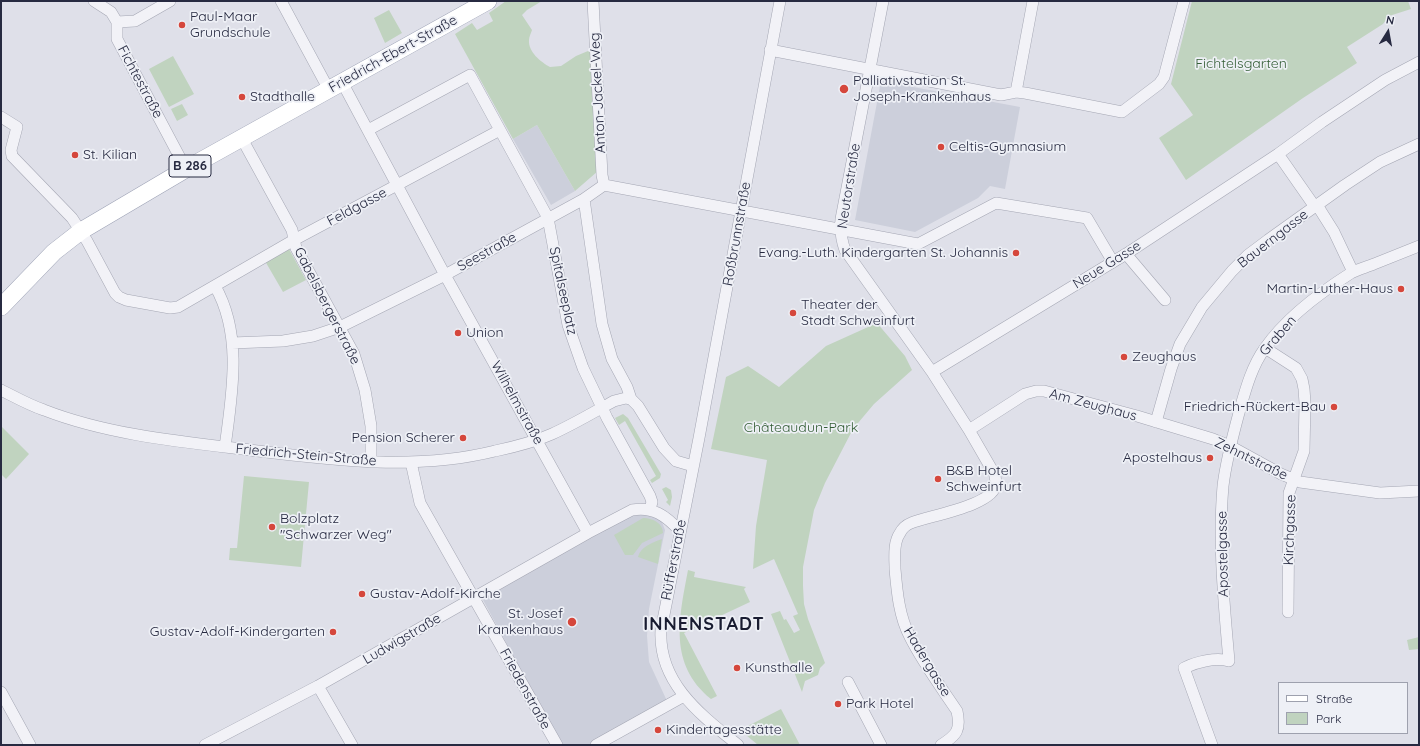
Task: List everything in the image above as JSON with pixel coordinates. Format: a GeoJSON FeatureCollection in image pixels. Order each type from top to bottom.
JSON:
{"type":"FeatureCollection","features":[{"type":"Feature","properties":{"kind":"main road","name":"Friedrich-Ebert-Straße"},"geometry":{"type":"LineString","coordinates":[[1,307],[54,252],[81,231],[241,137],[488,1]]}},
{"type":"Feature","properties":{"kind":"street","name":"Fichtestraße"},"geometry":{"type":"LineString","coordinates":[[94,1],[111,12],[117,22],[117,39],[186,169]]}},
{"type":"Feature","properties":{"kind":"street"},"geometry":{"type":"LineString","coordinates":[[117,22],[135,21],[170,1]]}},
{"type":"Feature","properties":{"kind":"street","name":"Wilhelmstraße"},"geometry":{"type":"LineString","coordinates":[[281,1],[336,86],[368,130],[588,533]]}},
{"type":"Feature","properties":{"kind":"street","name":"Anton-Jackel-Weg"},"geometry":{"type":"LineString","coordinates":[[593,1],[602,175],[604,185]]}},
{"type":"Feature","properties":{"kind":"street","name":"Roßbrunnstraße"},"geometry":{"type":"LineString","coordinates":[[693,466],[780,1]]}},
{"type":"Feature","properties":{"kind":"street","name":"Neutorstraße"},"geometry":{"type":"LineString","coordinates":[[883,1],[840,230],[841,239],[846,250],[932,372],[969,430],[995,475],[996,484]]}},
{"type":"Feature","properties":{"kind":"street"},"geometry":{"type":"LineString","coordinates":[[1016,92],[1033,1]]}},
{"type":"Feature","properties":{"kind":"street"},"geometry":{"type":"LineString","coordinates":[[770,50],[1001,95],[1016,92],[1122,112],[1162,80],[1184,1]]}},
{"type":"Feature","properties":{"kind":"street","name":"Neue Gasse"},"geometry":{"type":"LineString","coordinates":[[932,372],[1126,254],[1278,154],[1373,88],[1398,72],[1419,62]]}},
{"type":"Feature","properties":{"kind":"street","name":"Spitalseeplatz"},"geometry":{"type":"LineString","coordinates":[[368,130],[470,75],[548,218],[568,325],[583,368],[602,407],[650,496],[652,502],[650,509]]}},
{"type":"Feature","properties":{"kind":"street","name":"Feldgasse"},"geometry":{"type":"LineString","coordinates":[[1,118],[17,127],[11,150],[12,156],[72,218],[81,231],[115,293],[119,297],[126,300],[170,308],[178,307],[294,240],[500,130]]}},
{"type":"Feature","properties":{"kind":"street","name":"Gabelsbergerstraße"},"geometry":{"type":"LineString","coordinates":[[241,137],[292,230],[296,248],[354,354],[365,390],[371,426],[371,462]]}},
{"type":"Feature","properties":{"kind":"street","name":"Bauerngasse"},"geometry":{"type":"LineString","coordinates":[[1156,422],[1171,369],[1180,344],[1202,307],[1232,271],[1248,255],[1380,162],[1419,144]]}},
{"type":"Feature","properties":{"kind":"street"},"geometry":{"type":"LineString","coordinates":[[1278,154],[1334,232],[1353,272]]}},
{"type":"Feature","properties":{"kind":"street"},"geometry":{"type":"LineString","coordinates":[[604,185],[918,244],[996,203],[1006,204],[1087,218],[1113,262]]}},
{"type":"Feature","properties":{"kind":"street","name":"Seestraße"},"geometry":{"type":"LineString","coordinates":[[232,343],[283,341],[313,336],[340,327],[446,275],[584,199],[604,185]]}},
{"type":"Feature","properties":{"kind":"street"},"geometry":{"type":"LineString","coordinates":[[584,199],[602,324],[612,359],[627,387],[631,399],[638,406],[664,448],[676,461],[693,466]]}},
{"type":"Feature","properties":{"kind":"street","name":"Graben"},"geometry":{"type":"LineString","coordinates":[[1230,446],[1246,388],[1256,362],[1276,334],[1302,309],[1353,272],[1419,246]]}},
{"type":"Feature","properties":{"kind":"street"},"geometry":{"type":"LineString","coordinates":[[1126,254],[1165,300]]}},
{"type":"Feature","properties":{"kind":"street"},"geometry":{"type":"LineString","coordinates":[[215,286],[228,314],[232,343],[233,383],[225,447]]}},
{"type":"Feature","properties":{"kind":"street","name":"Kirchgasse"},"geometry":{"type":"LineString","coordinates":[[1265,348],[1296,368],[1300,374],[1304,389],[1304,451],[1289,493],[1288,612]]}},
{"type":"Feature","properties":{"kind":"street","name":"Friedrich-Stein-Straße"},"geometry":{"type":"LineString","coordinates":[[1,390],[44,410],[115,430],[225,447],[336,460],[371,462],[446,460],[494,452],[537,440],[552,434],[620,399],[631,399]]}},
{"type":"Feature","properties":{"kind":"street","name":"Am Zeughaus"},"geometry":{"type":"LineString","coordinates":[[969,430],[1025,394],[1036,391],[1044,391],[1156,422]]}},
{"type":"Feature","properties":{"kind":"street","name":"Zehntstraße"},"geometry":{"type":"LineString","coordinates":[[1156,422],[1213,439],[1230,446],[1294,480],[1306,483],[1380,492],[1419,491]]}},
{"type":"Feature","properties":{"kind":"street","name":"Apostelgasse"},"geometry":{"type":"LineString","coordinates":[[1212,745],[1184,668],[1192,664],[1215,660],[1229,662],[1222,581],[1222,514],[1223,485],[1230,446]]}},
{"type":"Feature","properties":{"kind":"street","name":"Friedenstraße"},"geometry":{"type":"LineString","coordinates":[[411,462],[420,503],[557,745]]}},
{"type":"Feature","properties":{"kind":"street","name":"Rüfferstraße"},"geometry":{"type":"LineString","coordinates":[[693,466],[662,620],[660,638],[662,656],[684,696],[699,712],[738,745]]}},
{"type":"Feature","properties":{"kind":"street","name":"Hadergasse"},"geometry":{"type":"LineString","coordinates":[[941,745],[956,734],[960,722],[957,711],[917,651],[903,620],[897,593],[895,544],[900,533],[906,526],[915,522],[959,510],[974,503],[988,496],[994,490],[996,484]]}},
{"type":"Feature","properties":{"kind":"street"},"geometry":{"type":"LineString","coordinates":[[650,509],[661,514],[680,531]]}},
{"type":"Feature","properties":{"kind":"street","name":"Ludwigstraße"},"geometry":{"type":"LineString","coordinates":[[205,745],[318,686],[588,533],[632,510],[650,509]]}},
{"type":"Feature","properties":{"kind":"street"},"geometry":{"type":"LineString","coordinates":[[848,682],[881,745]]}},
{"type":"Feature","properties":{"kind":"street"},"geometry":{"type":"LineString","coordinates":[[318,686],[352,745]]}},
{"type":"Feature","properties":{"kind":"street"},"geometry":{"type":"LineString","coordinates":[[1,692],[30,745]]}},
{"type":"Feature","properties":{"kind":"street"},"geometry":{"type":"LineString","coordinates":[[596,745],[684,696]]}},
{"type":"Feature","properties":{"kind":"shaded area","name":"Celtis-Gymnasium"},"geometry":{"type":"Polygon","coordinates":[[[881,81],[1020,107],[1005,189],[990,186],[978,198],[915,232],[855,220],[881,81]]]}},
{"type":"Feature","properties":{"kind":"shaded area"},"geometry":{"type":"Polygon","coordinates":[[[537,125],[575,191],[551,205],[513,139],[537,125]]]}},
{"type":"Feature","properties":{"kind":"shaded area","name":"St. Josef Krankenhaus"},"geometry":{"type":"Polygon","coordinates":[[[638,512],[660,517],[665,530],[649,609],[647,636],[649,662],[667,701],[590,745],[561,745],[482,598],[581,541],[638,512]]]}},
{"type":"Feature","properties":{"kind":"green space"},"geometry":{"type":"Polygon","coordinates":[[[506,1],[542,1],[527,10],[522,15],[532,30],[529,39],[531,49],[546,65],[550,67],[561,66],[576,56],[588,51],[591,53],[598,171],[575,191],[537,125],[513,139],[455,34],[472,23],[477,30],[493,21],[489,13],[506,1]]]}},
{"type":"Feature","properties":{"kind":"green space","name":"Fichtelsgarten"},"geometry":{"type":"Polygon","coordinates":[[[1192,1],[1408,1],[1411,9],[1389,16],[1383,24],[1347,47],[1357,63],[1303,98],[1186,180],[1159,138],[1193,115],[1171,84],[1192,1]]]}},
{"type":"Feature","properties":{"kind":"green space"},"geometry":{"type":"Polygon","coordinates":[[[389,10],[402,33],[385,43],[374,18],[389,10]]]}},
{"type":"Feature","properties":{"kind":"green space"},"geometry":{"type":"Polygon","coordinates":[[[173,56],[194,94],[169,107],[149,69],[173,56]]]}},
{"type":"Feature","properties":{"kind":"green space"},"geometry":{"type":"Polygon","coordinates":[[[182,104],[188,115],[177,121],[171,109],[182,104]]]}},
{"type":"Feature","properties":{"kind":"green space"},"geometry":{"type":"Polygon","coordinates":[[[289,249],[306,280],[283,292],[265,261],[289,249]]]}},
{"type":"Feature","properties":{"kind":"green space","name":"Châteaudun-Park"},"geometry":{"type":"Polygon","coordinates":[[[877,323],[905,356],[912,370],[874,404],[853,429],[825,483],[814,510],[803,567],[804,604],[808,619],[825,663],[820,668],[818,675],[805,681],[802,692],[771,614],[780,611],[784,620],[786,619],[794,633],[800,630],[793,616],[798,614],[774,559],[753,569],[756,526],[767,460],[711,449],[726,377],[748,366],[779,387],[826,346],[877,323]]]}},
{"type":"Feature","properties":{"kind":"green space"},"geometry":{"type":"Polygon","coordinates":[[[623,414],[628,418],[661,474],[660,478],[652,483],[650,480],[656,476],[625,421],[619,425],[615,418],[623,414]]]}},
{"type":"Feature","properties":{"kind":"green space"},"geometry":{"type":"Polygon","coordinates":[[[1,426],[29,454],[6,479],[1,474],[1,426]]]}},
{"type":"Feature","properties":{"kind":"green space","name":"Bolzplatz \"Schwarzer Weg\""},"geometry":{"type":"Polygon","coordinates":[[[244,476],[309,482],[301,567],[229,560],[230,548],[237,548],[244,476]]]}},
{"type":"Feature","properties":{"kind":"green space"},"geometry":{"type":"Polygon","coordinates":[[[666,487],[671,490],[672,497],[670,506],[666,502],[668,500],[662,489],[666,487]]]}},
{"type":"Feature","properties":{"kind":"green space"},"geometry":{"type":"Polygon","coordinates":[[[643,518],[650,519],[659,524],[663,529],[663,533],[642,543],[633,555],[625,555],[614,535],[643,518]]]}},
{"type":"Feature","properties":{"kind":"green space"},"geometry":{"type":"Polygon","coordinates":[[[662,539],[658,564],[638,557],[641,550],[651,543],[662,539]]]}},
{"type":"Feature","properties":{"kind":"green space"},"geometry":{"type":"Polygon","coordinates":[[[688,570],[695,572],[694,577],[746,587],[744,589],[750,602],[684,633],[717,696],[711,699],[697,685],[688,671],[682,655],[680,623],[688,570]]]}},
{"type":"Feature","properties":{"kind":"green space"},"geometry":{"type":"Polygon","coordinates":[[[1419,637],[1419,649],[1409,650],[1407,640],[1419,637]]]}},
{"type":"Feature","properties":{"kind":"green space"},"geometry":{"type":"Polygon","coordinates":[[[781,709],[800,745],[758,745],[740,730],[781,709]]]}},
{"type":"Feature","properties":{"kind":"place","name":"Paul-Maar Grundschule"},"geometry":{"type":"Point","coordinates":[182,25]}},
{"type":"Feature","properties":{"kind":"place","name":"Palliativstation St. Joseph-Krankenhaus"},"geometry":{"type":"Point","coordinates":[844,89]}},
{"type":"Feature","properties":{"kind":"place","name":"Stadthalle"},"geometry":{"type":"Point","coordinates":[242,97]}},
{"type":"Feature","properties":{"kind":"place","name":"Celtis-Gymnasium"},"geometry":{"type":"Point","coordinates":[941,147]}},
{"type":"Feature","properties":{"kind":"place","name":"St. Kilian"},"geometry":{"type":"Point","coordinates":[75,155]}},
{"type":"Feature","properties":{"kind":"place","name":"Evang.-Luth. Kindergarten St. Johannis"},"geometry":{"type":"Point","coordinates":[1016,253]}},
{"type":"Feature","properties":{"kind":"place","name":"Martin-Luther-Haus"},"geometry":{"type":"Point","coordinates":[1401,289]}},
{"type":"Feature","properties":{"kind":"place","name":"Theater der Stadt Schweinfurt"},"geometry":{"type":"Point","coordinates":[793,313]}},
{"type":"Feature","properties":{"kind":"place","name":"Union"},"geometry":{"type":"Point","coordinates":[458,333]}},
{"type":"Feature","properties":{"kind":"place","name":"Zeughaus"},"geometry":{"type":"Point","coordinates":[1124,357]}},
{"type":"Feature","properties":{"kind":"place","name":"Friedrich-Rückert-Bau"},"geometry":{"type":"Point","coordinates":[1334,407]}},
{"type":"Feature","properties":{"kind":"place","name":"Pension Scherer"},"geometry":{"type":"Point","coordinates":[463,438]}},
{"type":"Feature","properties":{"kind":"place","name":"Apostelhaus"},"geometry":{"type":"Point","coordinates":[1210,458]}},
{"type":"Feature","properties":{"kind":"place","name":"B&B Hotel Schweinfurt"},"geometry":{"type":"Point","coordinates":[938,479]}},
{"type":"Feature","properties":{"kind":"place","name":"Bolzplatz \"Schwarzer Weg\""},"geometry":{"type":"Point","coordinates":[272,527]}},
{"type":"Feature","properties":{"kind":"place","name":"Gustav-Adolf-Kirche"},"geometry":{"type":"Point","coordinates":[362,594]}},
{"type":"Feature","properties":{"kind":"place","name":"St. Josef Krankenhaus"},"geometry":{"type":"Point","coordinates":[572,622]}},
{"type":"Feature","properties":{"kind":"place","name":"Gustav-Adolf-Kindergarten"},"geometry":{"type":"Point","coordinates":[333,632]}},
{"type":"Feature","properties":{"kind":"place","name":"Kunsthalle"},"geometry":{"type":"Point","coordinates":[737,668]}},
{"type":"Feature","properties":{"kind":"place","name":"Park Hotel"},"geometry":{"type":"Point","coordinates":[838,704]}},
{"type":"Feature","properties":{"kind":"place","name":"Kindertagesstätte"},"geometry":{"type":"Point","coordinates":[658,730]}},
{"type":"Feature","properties":{"kind":"district","name":"INNENSTADT"},"geometry":{"type":"Point","coordinates":[704,625]}}]}
